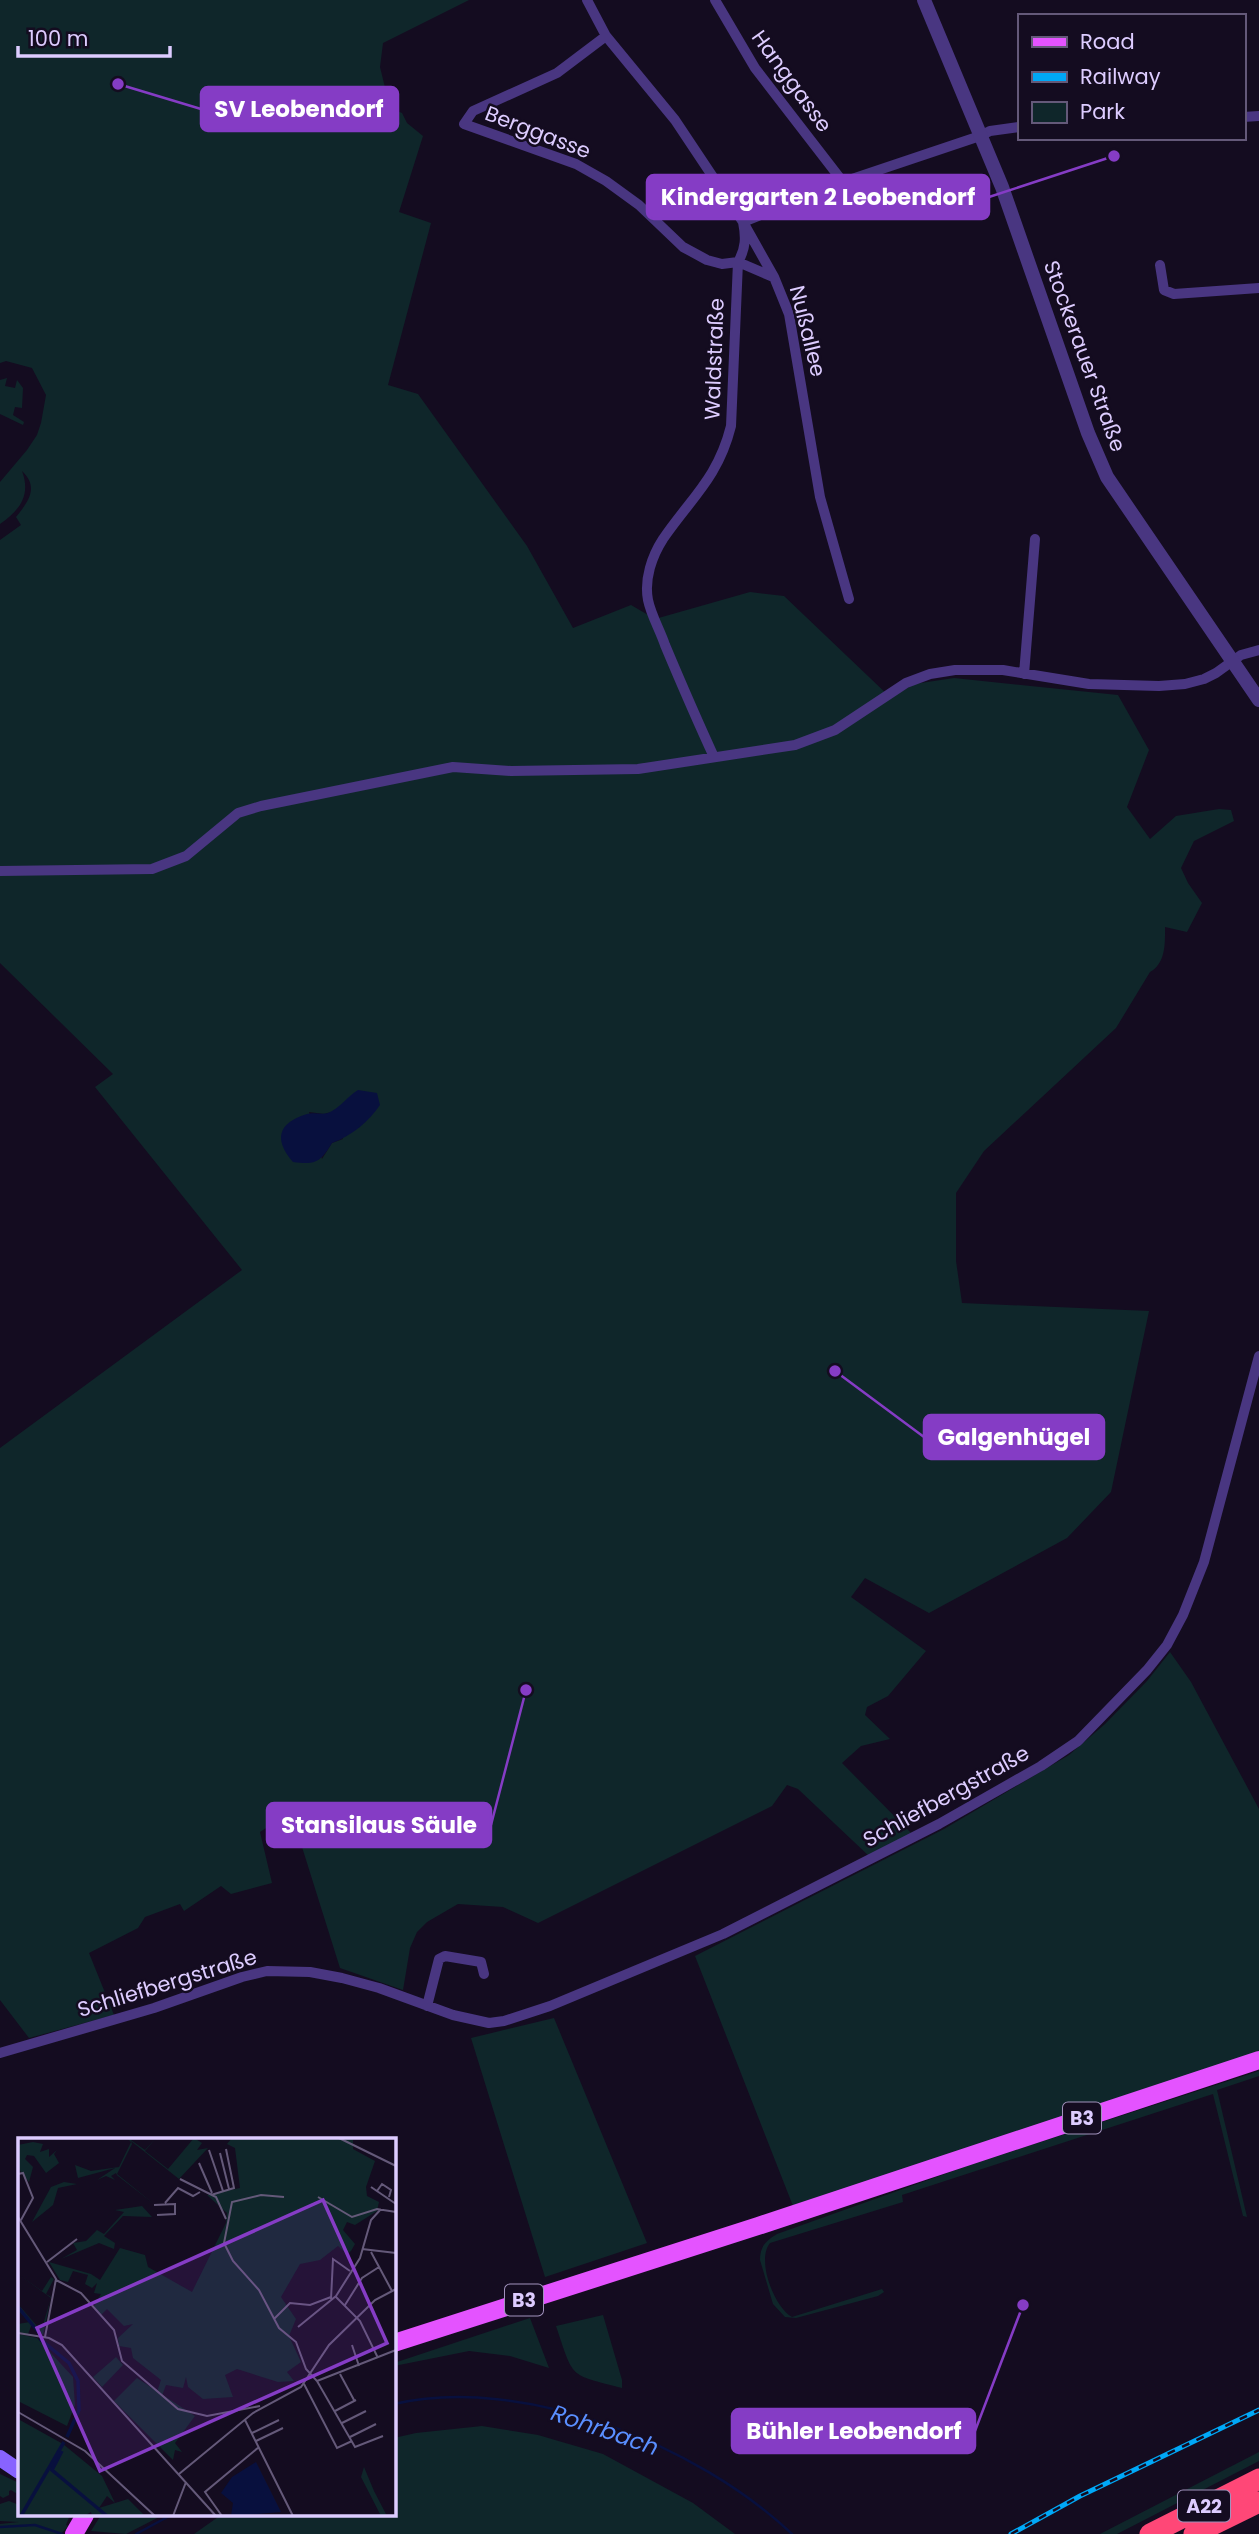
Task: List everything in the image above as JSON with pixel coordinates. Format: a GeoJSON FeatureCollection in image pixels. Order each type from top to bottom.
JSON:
{"type":"FeatureCollection","features":[{"type":"Feature","properties":{"kind":"highway","name":"A22"},"geometry":{"type":"LineString","coordinates":[[1150,2534],[1259,2479]]}},
{"type":"Feature","properties":{"kind":"highway","name":"A22"},"geometry":{"type":"LineString","coordinates":[[1194,2534],[1259,2502]]}},
{"type":"Feature","properties":{"kind":"main road","name":"B3"},"geometry":{"type":"LineString","coordinates":[[396,2342],[1259,2060]]}},
{"type":"Feature","properties":{"kind":"main road"},"geometry":{"type":"LineString","coordinates":[[0,2458],[18,2470]]}},
{"type":"Feature","properties":{"kind":"street","name":"Nußallee"},"geometry":{"type":"LineString","coordinates":[[587,0],[606,36],[675,120],[743,222],[774,277],[789,314],[820,497],[849,598]]}},
{"type":"Feature","properties":{"kind":"street","name":"Hanggasse"},"geometry":{"type":"LineString","coordinates":[[715,0],[755,68],[843,182]]}},
{"type":"Feature","properties":{"kind":"street","name":"Stockerauer Straße"},"geometry":{"type":"LineString","coordinates":[[924,0],[1002,187],[1088,433],[1107,477],[1259,700]]}},
{"type":"Feature","properties":{"kind":"street","name":"Berggasse"},"geometry":{"type":"LineString","coordinates":[[606,36],[556,73],[473,111],[464,124],[576,164],[606,181],[639,205],[683,247],[707,260],[722,264],[738,261],[774,277]]}},
{"type":"Feature","properties":{"kind":"street"},"geometry":{"type":"LineString","coordinates":[[738,261],[744,252],[746,235],[743,222],[843,182],[990,131],[1018,127]]}},
{"type":"Feature","properties":{"kind":"street","name":"Waldstraße"},"geometry":{"type":"LineString","coordinates":[[714,757],[655,619],[648,600],[647,584],[656,550],[700,494],[726,445],[731,426],[738,261]]}},
{"type":"Feature","properties":{"kind":"street"},"geometry":{"type":"LineString","coordinates":[[1160,265],[1161,284],[1168,293],[1259,288]]}},
{"type":"Feature","properties":{"kind":"street"},"geometry":{"type":"LineString","coordinates":[[1024,674],[1035,539]]}},
{"type":"Feature","properties":{"kind":"street"},"geometry":{"type":"LineString","coordinates":[[0,871],[152,869],[186,856],[238,813],[453,767],[511,771],[638,769],[795,745],[844,725],[906,683],[930,674],[955,670],[1003,670],[1089,684],[1159,686],[1204,679],[1241,656],[1259,650]]}},
{"type":"Feature","properties":{"kind":"street","name":"Schliefbergstraße"},"geometry":{"type":"LineString","coordinates":[[0,2053],[154,2008],[267,1971],[310,1972],[342,1978],[379,1988],[453,2015],[489,2023],[525,2015],[604,1985],[723,1934],[939,1824],[1041,1766],[1078,1741],[1147,1670],[1167,1645],[1183,1615],[1204,1562],[1259,1356]]}},
{"type":"Feature","properties":{"kind":"street"},"geometry":{"type":"LineString","coordinates":[[427,2006],[439,1959],[445,1956],[481,1962],[484,1965],[484,1974]]}},
{"type":"Feature","properties":{"kind":"green space"},"geometry":{"type":"Polygon","coordinates":[[[0,0],[469,0],[383,43],[380,67],[390,108],[402,113],[407,123],[423,136],[399,212],[431,223],[388,385],[418,394],[527,546],[573,628],[631,605],[655,619],[750,592],[784,596],[891,698],[914,684],[954,678],[1118,695],[1149,750],[1127,807],[1150,839],[1176,816],[1219,809],[1231,810],[1234,821],[1194,841],[1181,868],[1202,903],[1187,932],[1165,927],[1162,958],[1150,972],[1116,1028],[984,1151],[956,1193],[956,1261],[962,1303],[1149,1311],[1111,1492],[1067,1538],[929,1613],[865,1578],[851,1597],[926,1651],[888,1696],[867,1707],[865,1715],[890,1739],[861,1746],[842,1763],[913,1835],[870,1857],[798,1789],[787,1785],[772,1806],[538,1923],[503,1907],[458,1904],[427,1922],[417,1932],[410,1948],[403,1990],[340,1968],[291,1812],[260,1832],[272,1883],[231,1894],[221,1886],[184,1911],[180,1904],[145,1917],[138,1928],[89,1953],[114,2015],[29,2038],[0,2000],[0,1448],[242,1270],[95,1087],[113,1074],[0,963],[0,540],[21,525],[16,517],[28,500],[31,488],[22,471],[25,487],[22,501],[0,524],[0,482],[37,435],[46,395],[32,368],[6,361],[0,363],[0,0]],[[309,1112],[322,1159],[332,1143],[343,1139],[331,1112],[309,1112]]]}},
{"type":"Feature","properties":{"kind":"green space"},"geometry":{"type":"Polygon","coordinates":[[[7,378],[5,386],[15,388],[17,380],[23,388],[22,408],[15,407],[13,415],[24,422],[23,425],[0,414],[0,380],[7,378]]]}},
{"type":"Feature","properties":{"kind":"green space"},"geometry":{"type":"Polygon","coordinates":[[[1170,1652],[1191,1682],[1259,1809],[1259,2052],[793,2206],[695,1956],[944,1829],[1069,1755],[1105,1724],[1147,1681],[1170,1652]]]}},
{"type":"Feature","properties":{"kind":"green space"},"geometry":{"type":"Polygon","coordinates":[[[554,2018],[647,2243],[545,2277],[471,2038],[554,2018]]]}},
{"type":"Feature","properties":{"kind":"green space"},"geometry":{"type":"Polygon","coordinates":[[[1259,2071],[1259,2076],[1217,2090],[1247,2217],[1243,2216],[1213,2094],[902,2195],[903,2202],[770,2243],[765,2260],[769,2283],[779,2304],[792,2317],[882,2289],[884,2292],[878,2296],[796,2318],[785,2317],[773,2304],[760,2260],[764,2244],[777,2234],[970,2165],[1259,2071]]]}},
{"type":"Feature","properties":{"kind":"green space"},"geometry":{"type":"Polygon","coordinates":[[[603,2315],[622,2388],[591,2380],[576,2372],[566,2356],[556,2326],[603,2315]]]}},
{"type":"Feature","properties":{"kind":"green space"},"geometry":{"type":"Polygon","coordinates":[[[530,2318],[549,2368],[510,2356],[469,2351],[396,2366],[396,2362],[530,2318]]]}},
{"type":"Feature","properties":{"kind":"green space"},"geometry":{"type":"Polygon","coordinates":[[[482,2426],[538,2435],[603,2454],[693,2503],[735,2534],[194,2534],[220,2516],[396,2516],[396,2438],[482,2426]]]}},
{"type":"Feature","properties":{"kind":"green space"},"geometry":{"type":"Polygon","coordinates":[[[1259,2452],[1259,2461],[1117,2534],[1100,2534],[1259,2452]]]}},
{"type":"Feature","properties":{"kind":"green space"},"geometry":{"type":"Polygon","coordinates":[[[0,2474],[18,2483],[18,2494],[11,2490],[9,2495],[3,2498],[0,2496],[0,2474]]]}},
{"type":"Feature","properties":{"kind":"green space"},"geometry":{"type":"Polygon","coordinates":[[[9,2501],[18,2505],[18,2516],[70,2516],[66,2525],[68,2526],[61,2534],[0,2534],[0,2524],[19,2522],[0,2521],[0,2504],[9,2501]]]}},
{"type":"Feature","properties":{"kind":"green space"},"geometry":{"type":"Polygon","coordinates":[[[100,2516],[161,2516],[126,2534],[91,2531],[100,2516]]]}},
{"type":"Feature","properties":{"kind":"shaded area"},"geometry":{"type":"Polygon","coordinates":[[[358,1090],[377,1093],[380,1105],[371,1117],[353,1132],[332,1143],[317,1161],[293,1162],[281,1140],[284,1127],[307,1114],[325,1114],[332,1111],[358,1090]]]}},
{"type":"Feature","properties":{"kind":"waterway","name":"Rohrbach"},"geometry":{"type":"LineString","coordinates":[[396,2404],[444,2397],[497,2399],[552,2408],[606,2424],[659,2446],[708,2472],[753,2502],[792,2534]]}},
{"type":"Feature","properties":{"kind":"waterway","name":"Rohrbach"},"geometry":{"type":"LineString","coordinates":[[136,2534],[169,2516]]}},
{"type":"Feature","properties":{"kind":"waterway","name":"Rohrbach"},"geometry":{"type":"LineString","coordinates":[[0,2527],[35,2525],[62,2534]]}},
{"type":"Feature","properties":{"kind":"railway"},"geometry":{"type":"LineString","coordinates":[[1011,2534],[1080,2496],[1259,2410]]}},
{"type":"Feature","properties":{"kind":"place","name":"SV Leobendorf"},"geometry":{"type":"Point","coordinates":[118,84]}},
{"type":"Feature","properties":{"kind":"place","name":"Kindergarten 2 Leobendorf"},"geometry":{"type":"Point","coordinates":[1114,156]}},
{"type":"Feature","properties":{"kind":"place","name":"Galgenhügel"},"geometry":{"type":"Point","coordinates":[835,1371]}},
{"type":"Feature","properties":{"kind":"place","name":"Stansilaus Säule"},"geometry":{"type":"Point","coordinates":[526,1690]}},
{"type":"Feature","properties":{"kind":"place","name":"Bühler Leobendorf"},"geometry":{"type":"Point","coordinates":[1023,2305]}}]}
